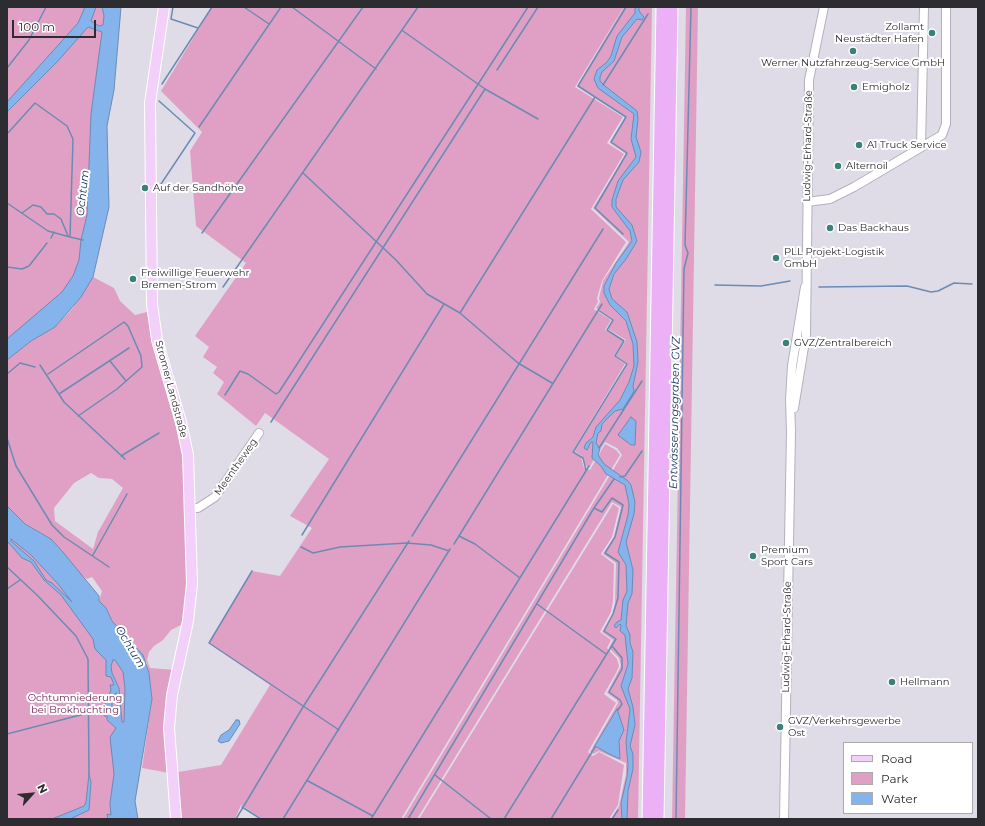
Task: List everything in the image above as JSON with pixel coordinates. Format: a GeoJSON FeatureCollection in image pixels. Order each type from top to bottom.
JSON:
{"type":"FeatureCollection","features":[{"type":"Feature","properties":{"kind":"highway"},"geometry":{"type":"LineString","coordinates":[[648,819],[662,7]]}},
{"type":"Feature","properties":{"kind":"highway"},"geometry":{"type":"LineString","coordinates":[[658,819],[672,7]]}},
{"type":"Feature","properties":{"kind":"main road","name":"Stromer Landstraße"},"geometry":{"type":"LineString","coordinates":[[164,7],[150,103],[152,304],[159,346],[185,438],[188,466],[192,584],[188,621],[172,695],[169,728],[176,819]]}},
{"type":"Feature","properties":{"kind":"street","name":"Ludwig-Erhard-Straße"},"geometry":{"type":"LineString","coordinates":[[784,819],[791,431],[797,383],[805,349],[807,317],[805,287],[809,80],[824,7]]}},
{"type":"Feature","properties":{"kind":"street"},"geometry":{"type":"LineString","coordinates":[[921,147],[924,7]]}},
{"type":"Feature","properties":{"kind":"street"},"geometry":{"type":"LineString","coordinates":[[807,202],[830,199],[942,135],[946,124],[946,7]]}},
{"type":"Feature","properties":{"kind":"street","name":"Meentheweg"},"geometry":{"type":"LineString","coordinates":[[190,508],[198,508],[215,497],[259,433]]}},
{"type":"Feature","properties":{"kind":"green space"},"geometry":{"type":"Polygon","coordinates":[[[7,7],[113,7],[84,281],[7,354],[7,7]]]}},
{"type":"Feature","properties":{"kind":"green space"},"geometry":{"type":"Polygon","coordinates":[[[212,7],[623,8],[575,87],[623,117],[607,143],[624,154],[591,209],[626,242],[602,281],[597,298],[598,302],[594,309],[611,320],[605,330],[624,340],[614,356],[625,364],[572,452],[581,457],[584,468],[590,470],[605,444],[616,450],[620,455],[401,819],[263,819],[241,805],[235,819],[181,819],[178,772],[221,765],[270,685],[209,643],[252,571],[280,576],[312,528],[290,516],[329,459],[265,413],[256,426],[217,394],[224,382],[213,373],[217,367],[203,357],[209,347],[195,336],[246,263],[196,226],[190,151],[202,132],[161,91],[212,7]]]}},
{"type":"Feature","properties":{"kind":"green space"},"geometry":{"type":"Polygon","coordinates":[[[624,7],[652,7],[638,819],[611,819],[619,806],[626,774],[626,763],[599,751],[593,754],[590,752],[618,703],[617,700],[607,693],[621,666],[619,658],[609,648],[613,640],[602,632],[613,613],[615,602],[616,563],[603,554],[614,537],[621,507],[612,502],[417,819],[403,819],[622,455],[617,448],[605,442],[589,468],[586,466],[582,456],[574,451],[628,364],[616,356],[626,340],[608,329],[613,320],[596,308],[600,302],[599,298],[603,281],[629,242],[593,208],[626,154],[610,143],[625,117],[577,86],[624,7]]]}},
{"type":"Feature","properties":{"kind":"green space"},"geometry":{"type":"Polygon","coordinates":[[[686,7],[698,7],[685,819],[672,819],[686,7]]]}},
{"type":"Feature","properties":{"kind":"green space"},"geometry":{"type":"Polygon","coordinates":[[[93,277],[114,288],[120,301],[135,315],[147,312],[156,357],[184,453],[188,584],[183,624],[171,630],[163,640],[154,646],[149,652],[147,660],[150,668],[175,670],[169,773],[142,768],[152,699],[147,663],[132,641],[125,636],[112,621],[106,608],[99,601],[102,591],[92,577],[87,579],[82,576],[51,539],[25,524],[7,506],[7,360],[31,341],[55,327],[72,309],[93,277]],[[91,473],[74,483],[54,508],[55,521],[93,549],[98,532],[123,488],[112,479],[99,478],[91,473]]]}},
{"type":"Feature","properties":{"kind":"green space"},"geometry":{"type":"Polygon","coordinates":[[[613,504],[619,508],[612,537],[601,554],[614,564],[613,601],[611,612],[600,632],[611,640],[607,648],[617,659],[619,666],[604,694],[616,703],[588,752],[593,756],[599,752],[624,765],[618,805],[609,819],[419,819],[613,504]]]}},
{"type":"Feature","properties":{"kind":"green space","name":"Ochtumniederung bei Brokhuchting"},"geometry":{"type":"Polygon","coordinates":[[[7,510],[133,663],[129,819],[7,819],[7,510]]]}},
{"type":"Feature","properties":{"kind":"water"},"geometry":{"type":"Polygon","coordinates":[[[85,7],[96,7],[91,21],[99,26],[103,25],[104,16],[102,7],[121,7],[114,90],[107,126],[109,207],[93,277],[81,297],[55,327],[31,341],[7,360],[7,339],[62,292],[73,276],[79,260],[81,240],[87,215],[91,114],[102,32],[88,27],[57,62],[7,112],[7,102],[78,23],[85,7]]]}},
{"type":"Feature","properties":{"kind":"water"},"geometry":{"type":"Polygon","coordinates":[[[635,7],[639,7],[639,11],[644,17],[642,20],[637,19],[622,37],[614,61],[602,72],[600,77],[600,81],[605,86],[637,111],[638,119],[636,137],[641,152],[639,162],[623,180],[616,199],[616,207],[632,225],[637,241],[626,259],[614,274],[609,289],[612,299],[627,312],[637,342],[638,362],[633,386],[634,391],[623,409],[615,411],[602,424],[596,443],[600,449],[598,455],[604,464],[628,481],[631,485],[635,502],[634,514],[626,542],[633,570],[632,594],[628,603],[626,626],[630,635],[630,643],[633,652],[632,678],[628,689],[633,707],[635,725],[630,746],[633,754],[633,769],[628,791],[627,819],[622,819],[621,803],[627,777],[628,765],[626,742],[630,709],[621,686],[628,664],[625,635],[620,631],[620,624],[616,628],[614,626],[621,620],[623,600],[627,591],[626,565],[618,552],[628,515],[629,504],[625,485],[606,474],[601,466],[592,458],[593,442],[591,442],[587,450],[584,448],[586,443],[593,437],[596,427],[620,400],[629,382],[634,366],[633,344],[626,321],[610,305],[604,293],[604,286],[616,263],[632,241],[630,231],[612,207],[612,200],[618,181],[636,157],[631,139],[634,114],[598,88],[594,79],[597,70],[607,62],[611,56],[617,36],[635,13],[635,7]]]}},
{"type":"Feature","properties":{"kind":"water"},"geometry":{"type":"Polygon","coordinates":[[[631,417],[636,421],[635,445],[631,445],[618,435],[631,417]]]}},
{"type":"Feature","properties":{"kind":"water","name":"Ochtum"},"geometry":{"type":"Polygon","coordinates":[[[7,506],[25,524],[51,539],[62,551],[99,596],[99,601],[106,608],[112,621],[143,655],[149,673],[152,699],[135,801],[138,819],[108,819],[107,814],[111,815],[110,803],[114,774],[110,737],[116,728],[107,720],[107,716],[104,716],[105,704],[111,690],[110,685],[114,685],[111,677],[106,676],[106,660],[95,649],[93,639],[61,595],[44,580],[31,562],[22,558],[7,541],[7,506]],[[11,539],[11,541],[34,561],[46,580],[52,583],[72,602],[58,584],[31,555],[11,539]],[[113,660],[111,666],[112,673],[119,688],[122,722],[124,722],[125,688],[123,672],[115,660],[113,660]],[[116,693],[112,697],[113,713],[116,714],[118,712],[116,693]]]}},
{"type":"Feature","properties":{"kind":"water"},"geometry":{"type":"Polygon","coordinates":[[[617,709],[624,730],[619,741],[620,759],[597,747],[594,747],[617,709]]]}},
{"type":"Feature","properties":{"kind":"water"},"geometry":{"type":"Polygon","coordinates":[[[236,720],[239,720],[240,724],[229,741],[221,743],[218,741],[221,735],[229,730],[236,720]]]}},
{"type":"Feature","properties":{"kind":"water"},"geometry":{"type":"Polygon","coordinates":[[[89,774],[91,782],[89,810],[70,819],[52,819],[84,806],[86,802],[89,774]]]}},
{"type":"Feature","properties":{"kind":"waterway"},"geometry":{"type":"LineString","coordinates":[[7,68],[29,40],[46,7]]}},
{"type":"Feature","properties":{"kind":"waterway"},"geometry":{"type":"LineString","coordinates":[[173,7],[171,19],[198,28]]}},
{"type":"Feature","properties":{"kind":"waterway"},"geometry":{"type":"LineString","coordinates":[[162,84],[212,7]]}},
{"type":"Feature","properties":{"kind":"waterway"},"geometry":{"type":"LineString","coordinates":[[244,7],[269,24]]}},
{"type":"Feature","properties":{"kind":"waterway"},"geometry":{"type":"LineString","coordinates":[[199,127],[281,7]]}},
{"type":"Feature","properties":{"kind":"waterway"},"geometry":{"type":"LineString","coordinates":[[292,7],[376,69]]}},
{"type":"Feature","properties":{"kind":"waterway"},"geometry":{"type":"LineString","coordinates":[[202,233],[363,7]]}},
{"type":"Feature","properties":{"kind":"waterway"},"geometry":{"type":"LineString","coordinates":[[223,287],[418,7]]}},
{"type":"Feature","properties":{"kind":"waterway"},"geometry":{"type":"LineString","coordinates":[[225,395],[240,371],[248,374],[276,394],[279,392],[528,7]]}},
{"type":"Feature","properties":{"kind":"waterway"},"geometry":{"type":"LineString","coordinates":[[497,70],[538,7]]}},
{"type":"Feature","properties":{"kind":"waterway"},"geometry":{"type":"LineString","coordinates":[[623,234],[595,208],[627,153],[611,142],[626,117],[578,86],[626,7]]}},
{"type":"Feature","properties":{"kind":"waterway","name":"Entwässerungsgraben GVZ"},"geometry":{"type":"LineString","coordinates":[[676,819],[684,269],[688,253],[685,245],[691,7]]}},
{"type":"Feature","properties":{"kind":"waterway"},"geometry":{"type":"LineString","coordinates":[[603,85],[648,14]]}},
{"type":"Feature","properties":{"kind":"waterway"},"geometry":{"type":"LineString","coordinates":[[403,31],[485,89],[538,119]]}},
{"type":"Feature","properties":{"kind":"waterway"},"geometry":{"type":"LineString","coordinates":[[271,422],[485,89]]}},
{"type":"Feature","properties":{"kind":"waterway"},"geometry":{"type":"LineString","coordinates":[[460,313],[595,97]]}},
{"type":"Feature","properties":{"kind":"waterway"},"geometry":{"type":"LineString","coordinates":[[159,101],[195,133],[159,187]]}},
{"type":"Feature","properties":{"kind":"waterway","name":"Ochtum"},"geometry":{"type":"LineString","coordinates":[[7,134],[35,103],[67,126],[73,139],[70,237],[83,240]]}},
{"type":"Feature","properties":{"kind":"waterway"},"geometry":{"type":"LineString","coordinates":[[303,173],[396,260],[427,294],[460,313],[518,363],[552,383]]}},
{"type":"Feature","properties":{"kind":"waterway"},"geometry":{"type":"LineString","coordinates":[[7,203],[48,231],[70,237]]}},
{"type":"Feature","properties":{"kind":"waterway"},"geometry":{"type":"LineString","coordinates":[[22,213],[33,205],[41,207],[47,214],[54,214],[61,219],[68,236]]}},
{"type":"Feature","properties":{"kind":"waterway"},"geometry":{"type":"LineString","coordinates":[[412,536],[603,229]]}},
{"type":"Feature","properties":{"kind":"waterway"},"geometry":{"type":"LineString","coordinates":[[51,238],[54,232]]}},
{"type":"Feature","properties":{"kind":"waterway"},"geometry":{"type":"LineString","coordinates":[[7,267],[22,269],[29,266],[47,243]]}},
{"type":"Feature","properties":{"kind":"waterway"},"geometry":{"type":"LineString","coordinates":[[715,285],[761,286],[790,281]]}},
{"type":"Feature","properties":{"kind":"waterway"},"geometry":{"type":"LineString","coordinates":[[819,287],[907,286],[931,292],[938,291],[954,283],[972,284]]}},
{"type":"Feature","properties":{"kind":"waterway"},"geometry":{"type":"LineString","coordinates":[[302,535],[444,304]]}},
{"type":"Feature","properties":{"kind":"waterway"},"geometry":{"type":"LineString","coordinates":[[454,544],[602,304]]}},
{"type":"Feature","properties":{"kind":"waterway"},"geometry":{"type":"LineString","coordinates":[[586,470],[583,458],[573,452],[627,364],[615,356],[624,341],[607,330],[613,320],[598,310]]}},
{"type":"Feature","properties":{"kind":"waterway"},"geometry":{"type":"LineString","coordinates":[[48,374],[124,322],[128,326],[141,356],[142,367],[117,389],[78,416]]}},
{"type":"Feature","properties":{"kind":"waterway"},"geometry":{"type":"LineString","coordinates":[[59,394],[129,348]]}},
{"type":"Feature","properties":{"kind":"waterway"},"geometry":{"type":"LineString","coordinates":[[110,361],[126,381]]}},
{"type":"Feature","properties":{"kind":"waterway"},"geometry":{"type":"LineString","coordinates":[[7,374],[20,363],[35,367]]}},
{"type":"Feature","properties":{"kind":"waterway"},"geometry":{"type":"LineString","coordinates":[[40,365],[64,402],[125,459]]}},
{"type":"Feature","properties":{"kind":"waterway"},"geometry":{"type":"LineString","coordinates":[[599,448],[642,381]]}},
{"type":"Feature","properties":{"kind":"waterway"},"geometry":{"type":"LineString","coordinates":[[121,456],[159,433]]}},
{"type":"Feature","properties":{"kind":"waterway"},"geometry":{"type":"LineString","coordinates":[[7,438],[16,466],[52,525],[64,537],[109,567]]}},
{"type":"Feature","properties":{"kind":"waterway"},"geometry":{"type":"LineString","coordinates":[[620,477],[625,476],[642,451]]}},
{"type":"Feature","properties":{"kind":"waterway"},"geometry":{"type":"LineString","coordinates":[[371,819],[589,466]]}},
{"type":"Feature","properties":{"kind":"waterway"},"geometry":{"type":"LineString","coordinates":[[408,819],[594,508],[614,479]]}},
{"type":"Feature","properties":{"kind":"waterway"},"geometry":{"type":"LineString","coordinates":[[93,555],[127,494]]}},
{"type":"Feature","properties":{"kind":"waterway"},"geometry":{"type":"LineString","coordinates":[[504,819],[616,639],[604,631],[613,614],[618,598],[619,562],[605,553],[615,537],[623,505],[612,498],[602,512],[594,508]]}},
{"type":"Feature","properties":{"kind":"waterway"},"geometry":{"type":"LineString","coordinates":[[459,536],[475,544],[520,578]]}},
{"type":"Feature","properties":{"kind":"waterway"},"geometry":{"type":"LineString","coordinates":[[236,819],[303,707],[409,541]]}},
{"type":"Feature","properties":{"kind":"waterway"},"geometry":{"type":"LineString","coordinates":[[301,547],[313,553],[340,547],[407,543],[431,545],[449,551]]}},
{"type":"Feature","properties":{"kind":"waterway"},"geometry":{"type":"LineString","coordinates":[[283,819],[450,549]]}},
{"type":"Feature","properties":{"kind":"waterway"},"geometry":{"type":"LineString","coordinates":[[7,567],[37,595],[76,636],[88,659],[89,774]]}},
{"type":"Feature","properties":{"kind":"waterway"},"geometry":{"type":"LineString","coordinates":[[252,571],[209,643],[339,730]]}},
{"type":"Feature","properties":{"kind":"waterway"},"geometry":{"type":"LineString","coordinates":[[7,589],[20,580]]}},
{"type":"Feature","properties":{"kind":"waterway"},"geometry":{"type":"LineString","coordinates":[[537,604],[606,654]]}},
{"type":"Feature","properties":{"kind":"waterway"},"geometry":{"type":"LineString","coordinates":[[612,646],[622,658],[622,669],[609,692],[620,700],[622,704],[618,710]]}},
{"type":"Feature","properties":{"kind":"waterway"},"geometry":{"type":"LineString","coordinates":[[7,734],[88,713]]}},
{"type":"Feature","properties":{"kind":"waterway"},"geometry":{"type":"LineString","coordinates":[[551,819],[595,747]]}},
{"type":"Feature","properties":{"kind":"waterway"},"geometry":{"type":"LineString","coordinates":[[435,775],[491,819]]}},
{"type":"Feature","properties":{"kind":"waterway"},"geometry":{"type":"LineString","coordinates":[[308,781],[373,816]]}},
{"type":"Feature","properties":{"kind":"waterway"},"geometry":{"type":"LineString","coordinates":[[242,807],[261,819]]}},
{"type":"Feature","properties":{"kind":"waterway"},"geometry":{"type":"LineString","coordinates":[[612,819],[618,810]]}},
{"type":"Feature","properties":{"kind":"place","name":"Zollamt Neustädter Hafen"},"geometry":{"type":"Point","coordinates":[932,33]}},
{"type":"Feature","properties":{"kind":"place","name":"Werner Nutzfahrzeug-Service GmbH"},"geometry":{"type":"Point","coordinates":[853,51]}},
{"type":"Feature","properties":{"kind":"place","name":"Emigholz"},"geometry":{"type":"Point","coordinates":[854,87]}},
{"type":"Feature","properties":{"kind":"place","name":"A1 Truck Service"},"geometry":{"type":"Point","coordinates":[859,145]}},
{"type":"Feature","properties":{"kind":"place","name":"Alternoil"},"geometry":{"type":"Point","coordinates":[838,166]}},
{"type":"Feature","properties":{"kind":"place","name":"Auf der Sandhöhe"},"geometry":{"type":"Point","coordinates":[145,188]}},
{"type":"Feature","properties":{"kind":"place","name":"Das Backhaus"},"geometry":{"type":"Point","coordinates":[830,228]}},
{"type":"Feature","properties":{"kind":"place","name":"PLL Projekt-Logistik GmbH"},"geometry":{"type":"Point","coordinates":[776,258]}},
{"type":"Feature","properties":{"kind":"place","name":"Freiwillige Feuerwehr Bremen-Strom"},"geometry":{"type":"Point","coordinates":[133,279]}},
{"type":"Feature","properties":{"kind":"place","name":"GVZ/Zentralbereich"},"geometry":{"type":"Point","coordinates":[786,343]}},
{"type":"Feature","properties":{"kind":"place","name":"Premium Sport Cars"},"geometry":{"type":"Point","coordinates":[753,556]}},
{"type":"Feature","properties":{"kind":"place","name":"Hellmann"},"geometry":{"type":"Point","coordinates":[892,682]}},
{"type":"Feature","properties":{"kind":"place","name":"GVZ/Verkehrsgewerbe Ost"},"geometry":{"type":"Point","coordinates":[780,727]}}]}
